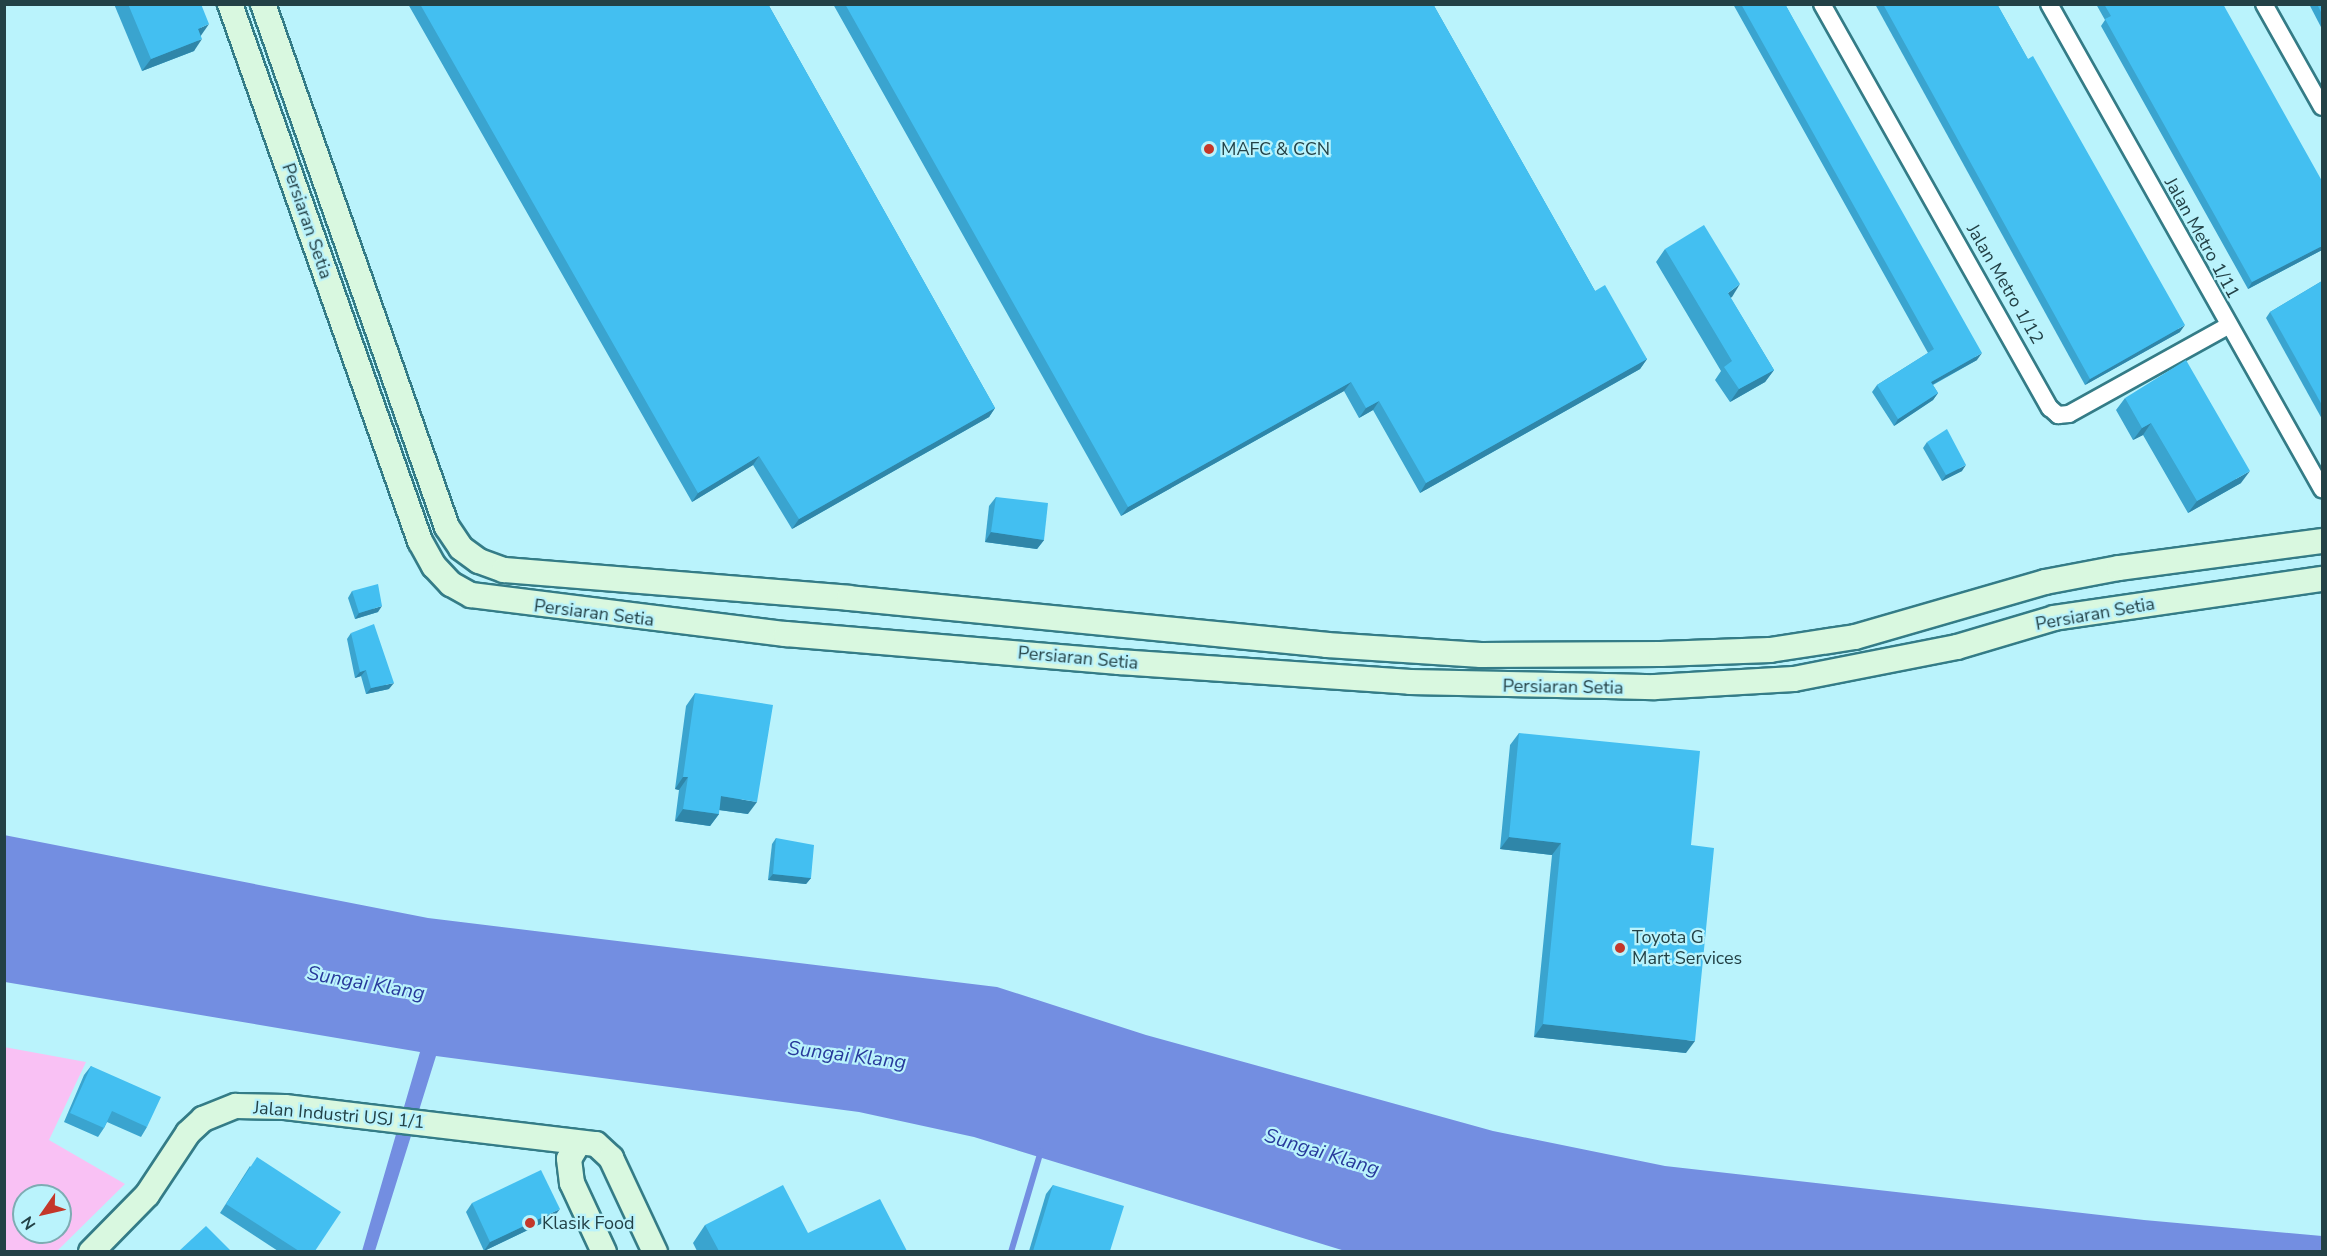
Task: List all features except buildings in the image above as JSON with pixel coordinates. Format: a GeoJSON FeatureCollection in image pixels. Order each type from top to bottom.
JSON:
{"type":"FeatureCollection","features":[{"type":"Feature","properties":{"kind":"street","name":"Persiaran Setia"},"geometry":{"type":"LineString","coordinates":[[230,4],[420,541],[443,575],[471,595],[494,601],[786,634],[1237,671],[1546,688],[1655,687],[1794,679],[1957,647],[2054,618],[2322,579]]}},
{"type":"Feature","properties":{"kind":"street","name":"Persiaran Setia"},"geometry":{"type":"LineString","coordinates":[[263,4],[447,527],[468,553],[504,570],[849,598],[985,615],[1327,645],[1481,655],[1661,654],[1770,650],[1855,637],[2045,582],[2129,566],[2322,542]]}},
{"type":"Feature","properties":{"kind":"street","name":"Jalan Metro 1/12"},"geometry":{"type":"LineString","coordinates":[[1822,4],[2050,408],[2058,415],[2069,414],[2228,326]]}},
{"type":"Feature","properties":{"kind":"street","name":"Jalan Metro 1/11"},"geometry":{"type":"LineString","coordinates":[[2049,4],[2228,326],[2322,489]]}},
{"type":"Feature","properties":{"kind":"street"},"geometry":{"type":"LineString","coordinates":[[2264,4],[2322,107]]}},
{"type":"Feature","properties":{"kind":"street"},"geometry":{"type":"LineString","coordinates":[[443,575],[468,553]]}},
{"type":"Feature","properties":{"kind":"street","name":"Jalan Industri USJ 1/1"},"geometry":{"type":"LineString","coordinates":[[91,1251],[147,1195],[188,1133],[220,1110],[285,1107],[578,1144],[596,1144],[610,1158],[655,1251]]}},
{"type":"Feature","properties":{"kind":"street"},"geometry":{"type":"LineString","coordinates":[[578,1144],[569,1159],[572,1183],[604,1251]]}},
{"type":"Feature","properties":{"kind":"shaded area"},"geometry":{"type":"Polygon","coordinates":[[[4,1047],[86,1062],[49,1140],[125,1184],[72,1236],[72,1184],[12,1184],[12,1244],[64,1244],[57,1251],[5,1251],[4,1047]]]}},
{"type":"Feature","properties":{"kind":"water","name":"Sungai Klang"},"geometry":{"type":"Polygon","coordinates":[[[4,835],[428,918],[997,987],[1146,1035],[1493,1131],[1665,1166],[2144,1220],[2322,1236],[2322,1251],[1345,1251],[974,1137],[859,1112],[436,1056],[375,1251],[362,1251],[420,1052],[5,982],[4,835]]]}},
{"type":"Feature","properties":{"kind":"waterway"},"geometry":{"type":"LineString","coordinates":[[1011,1252],[1041,1151]]}},
{"type":"Feature","properties":{"kind":"place","name":"MAFC & CCN"},"geometry":{"type":"Point","coordinates":[1209,149]}},
{"type":"Feature","properties":{"kind":"place","name":"Toyota G Mart Services"},"geometry":{"type":"Point","coordinates":[1620,948]}},
{"type":"Feature","properties":{"kind":"place","name":"Klasik Food"},"geometry":{"type":"Point","coordinates":[530,1223]}}]}
